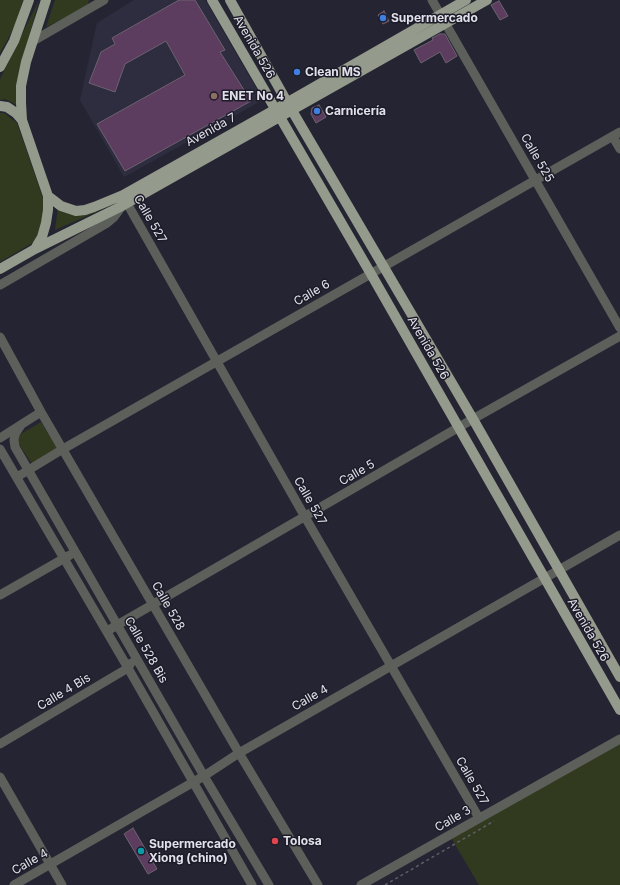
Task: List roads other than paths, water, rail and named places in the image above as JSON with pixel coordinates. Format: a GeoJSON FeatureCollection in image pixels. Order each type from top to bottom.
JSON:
{"type":"FeatureCollection","features":[{"type":"Feature","properties":{"kind":"main road"},"geometry":{"type":"LineString","coordinates":[[0,67],[14,40],[29,0]]}},
{"type":"Feature","properties":{"kind":"main road"},"geometry":{"type":"LineString","coordinates":[[35,249],[42,236],[46,223],[48,196],[22,120],[20,103],[21,86],[26,62],[46,0]]}},
{"type":"Feature","properties":{"kind":"main road","name":"Avenida 526"},"geometry":{"type":"LineString","coordinates":[[212,0],[371,274],[620,710]]}},
{"type":"Feature","properties":{"kind":"main road","name":"Avenida 526"},"geometry":{"type":"LineString","coordinates":[[230,0],[620,677]]}},
{"type":"Feature","properties":{"kind":"main road","name":"Avenida 7"},"geometry":{"type":"LineString","coordinates":[[443,19],[466,0]]}},
{"type":"Feature","properties":{"kind":"main road","name":"Avenida 7"},"geometry":{"type":"LineString","coordinates":[[0,269],[124,201],[443,19],[486,0]]}},
{"type":"Feature","properties":{"kind":"main road"},"geometry":{"type":"LineString","coordinates":[[0,106],[16,113],[22,120]]}},
{"type":"Feature","properties":{"kind":"main road","name":"Avenida 7"},"geometry":{"type":"LineString","coordinates":[[48,196],[61,206],[76,211],[124,201]]}},
{"type":"Feature","properties":{"kind":"street"},"geometry":{"type":"LineString","coordinates":[[33,41],[91,4],[104,0]]}},
{"type":"Feature","properties":{"kind":"street","name":"Calle 525"},"geometry":{"type":"LineString","coordinates":[[432,0],[620,328]]}},
{"type":"Feature","properties":{"kind":"street"},"geometry":{"type":"LineString","coordinates":[[616,134],[620,149]]}},
{"type":"Feature","properties":{"kind":"street","name":"Calle 6"},"geometry":{"type":"LineString","coordinates":[[17,477],[28,469],[616,134]]}},
{"type":"Feature","properties":{"kind":"street","name":"Avenida 7"},"geometry":{"type":"LineString","coordinates":[[0,285],[107,223],[114,217],[124,201]]}},
{"type":"Feature","properties":{"kind":"street","name":"Calle 527"},"geometry":{"type":"LineString","coordinates":[[124,201],[479,818]]}},
{"type":"Feature","properties":{"kind":"street","name":"Calle 5"},"geometry":{"type":"LineString","coordinates":[[106,631],[458,427],[620,336]]}},
{"type":"Feature","properties":{"kind":"street","name":"Calle 528"},"geometry":{"type":"LineString","coordinates":[[0,337],[41,412],[154,604],[239,753],[318,885]]}},
{"type":"Feature","properties":{"kind":"street"},"geometry":{"type":"LineString","coordinates":[[0,438],[41,412]]}},
{"type":"Feature","properties":{"kind":"street","name":"Calle 528 Bis"},"geometry":{"type":"LineString","coordinates":[[21,425],[15,434],[14,446],[204,776],[269,885]]}},
{"type":"Feature","properties":{"kind":"street","name":"Calle 528 Bis"},"geometry":{"type":"LineString","coordinates":[[0,449],[128,668],[252,885]]}},
{"type":"Feature","properties":{"kind":"street","name":"Calle 4"},"geometry":{"type":"LineString","coordinates":[[14,885],[204,776],[239,753],[620,535]]}},
{"type":"Feature","properties":{"kind":"street"},"geometry":{"type":"LineString","coordinates":[[0,595],[76,552]]}},
{"type":"Feature","properties":{"kind":"street","name":"Calle 4 Bis"},"geometry":{"type":"LineString","coordinates":[[0,744],[128,668],[136,657]]}},
{"type":"Feature","properties":{"kind":"street","name":"Calle 3"},"geometry":{"type":"LineString","coordinates":[[362,885],[620,739]]}},
{"type":"Feature","properties":{"kind":"street"},"geometry":{"type":"LineString","coordinates":[[0,777],[62,885]]}},
{"type":"Feature","properties":{"kind":"place","name":"Supermercado"},"geometry":{"type":"Point","coordinates":[383,18]}},
{"type":"Feature","properties":{"kind":"place","name":"Clean MS"},"geometry":{"type":"Point","coordinates":[297,72]}},
{"type":"Feature","properties":{"kind":"place","name":"ENET No 4"},"geometry":{"type":"Point","coordinates":[214,96]}},
{"type":"Feature","properties":{"kind":"place","name":"Carnicería"},"geometry":{"type":"Point","coordinates":[317,111]}},
{"type":"Feature","properties":{"kind":"place","name":"Tolosa"},"geometry":{"type":"Point","coordinates":[275,841]}},
{"type":"Feature","properties":{"kind":"place","name":"Supermercado Xiong (chino)"},"geometry":{"type":"Point","coordinates":[141,851]}}]}
